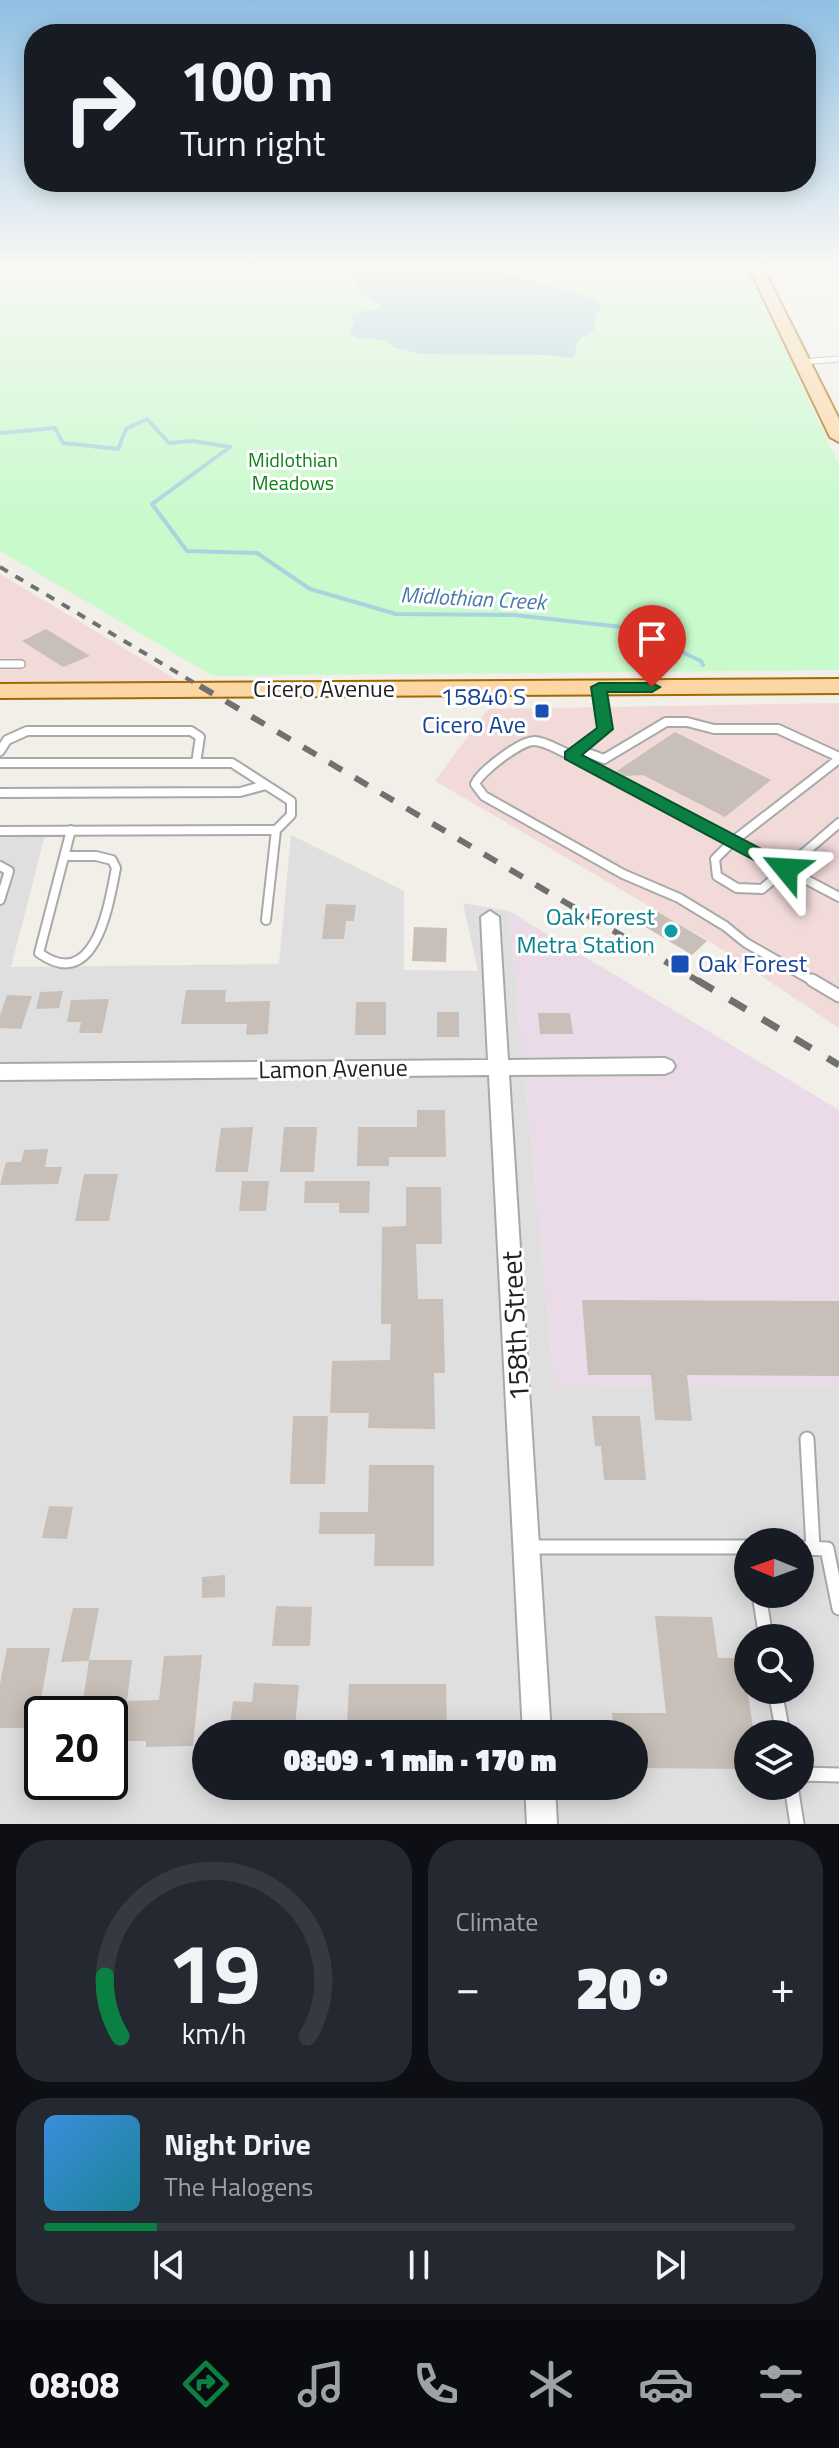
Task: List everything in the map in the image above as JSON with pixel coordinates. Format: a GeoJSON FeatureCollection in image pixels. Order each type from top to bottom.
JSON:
{"type":"FeatureCollection","features":[{"type":"Feature","properties":{"kind":"main road"},"geometry":{"type":"LineString","coordinates":[[798,353],[839,437]]}},
{"type":"Feature","properties":{"kind":"main road","name":"Cicero Avenue"},"geometry":{"type":"LineString","coordinates":[[0,691],[839,686]]}},
{"type":"Feature","properties":{"kind":"street","name":"158th Street"},"geometry":{"type":"LineString","coordinates":[[490,917],[536,1720]]}},
{"type":"Feature","properties":{"kind":"street","name":"Lamon Avenue"},"geometry":{"type":"LineString","coordinates":[[0,1072],[665,1066]]}},
{"type":"Feature","properties":{"kind":"street"},"geometry":{"type":"LineString","coordinates":[[541,1800],[542,1824]]}},
{"type":"Feature","properties":{"kind":"lane"},"geometry":{"type":"LineString","coordinates":[[802,362],[828,361]]}},
{"type":"Feature","properties":{"kind":"lane"},"geometry":{"type":"LineString","coordinates":[[0,664],[21,664]]}},
{"type":"Feature","properties":{"kind":"lane"},"geometry":{"type":"LineString","coordinates":[[575,752],[605,729],[599,687]]}},
{"type":"Feature","properties":{"kind":"lane"},"geometry":{"type":"LineString","coordinates":[[839,824],[762,889],[748,890],[726,885],[719,880],[713,867],[715,859],[732,842],[839,758],[778,729],[714,729],[687,722],[666,722],[604,759],[537,741],[527,742],[479,774],[475,784],[484,796],[623,874],[672,893],[716,919],[746,943],[839,996]]}},
{"type":"Feature","properties":{"kind":"lane"},"geometry":{"type":"LineString","coordinates":[[0,751],[3,742],[10,736],[27,731],[191,731],[200,737],[196,763]]}},
{"type":"Feature","properties":{"kind":"lane"},"geometry":{"type":"LineString","coordinates":[[575,752],[732,842],[839,897]]}},
{"type":"Feature","properties":{"kind":"lane"},"geometry":{"type":"LineString","coordinates":[[0,763],[232,763],[291,801],[291,815],[276,830],[266,920]]}},
{"type":"Feature","properties":{"kind":"lane"},"geometry":{"type":"LineString","coordinates":[[0,793],[240,792],[266,785]]}},
{"type":"Feature","properties":{"kind":"lane"},"geometry":{"type":"LineString","coordinates":[[65,856],[96,856],[112,860],[116,868],[99,940],[88,955],[71,961],[48,961],[39,953],[71,830]]}},
{"type":"Feature","properties":{"kind":"lane"},"geometry":{"type":"LineString","coordinates":[[0,831],[276,830]]}},
{"type":"Feature","properties":{"kind":"lane"},"geometry":{"type":"LineString","coordinates":[[0,866],[9,871],[0,900]]}},
{"type":"Feature","properties":{"kind":"lane"},"geometry":{"type":"LineString","coordinates":[[807,1439],[813,1465],[809,1528]]}},
{"type":"Feature","properties":{"kind":"lane"},"geometry":{"type":"LineString","coordinates":[[527,1547],[734,1547]]}},
{"type":"Feature","properties":{"kind":"lane"},"geometry":{"type":"LineString","coordinates":[[814,1548],[827,1549],[839,1608]]}},
{"type":"Feature","properties":{"kind":"lane"},"geometry":{"type":"LineString","coordinates":[[814,1774],[839,1775]]}},
{"type":"Feature","properties":{"kind":"lane"},"geometry":{"type":"LineString","coordinates":[[793,1800],[797,1824]]}},
{"type":"Feature","properties":{"kind":"shaded area"},"geometry":{"type":"Polygon","coordinates":[[[0,574],[184,684],[0,682],[0,574]]]}},
{"type":"Feature","properties":{"kind":"shaded area"},"geometry":{"type":"Polygon","coordinates":[[[839,703],[839,1028],[709,941],[435,781],[488,709],[839,703]]]}},
{"type":"Feature","properties":{"kind":"shaded area"},"geometry":{"type":"Polygon","coordinates":[[[45,835],[11,967],[279,964],[291,835],[404,891],[404,970],[478,971],[463,903],[509,911],[555,1384],[839,1386],[839,1824],[0,1824],[0,836],[45,835]]]}},
{"type":"Feature","properties":{"kind":"shaded area"},"geometry":{"type":"Polygon","coordinates":[[[509,911],[839,1110],[839,1386],[555,1384],[509,911]]]}},
{"type":"Feature","properties":{"kind":"green space","name":"Midlothian Meadows"},"geometry":{"type":"Polygon","coordinates":[[[0,353],[787,353],[839,465],[839,670],[213,676],[0,551],[0,353]]]}},
{"type":"Feature","properties":{"kind":"water"},"geometry":{"type":"Polygon","coordinates":[[[417,353],[577,353],[572,358],[417,353]]]}},
{"type":"Feature","properties":{"kind":"building"},"geometry":{"type":"Polygon","coordinates":[[[46,629],[90,656],[63,667],[22,641],[46,629]]]}},
{"type":"Feature","properties":{"kind":"building"},"geometry":{"type":"Polygon","coordinates":[[[675,732],[771,780],[725,817],[643,775],[625,776],[617,771],[675,732]]]}},
{"type":"Feature","properties":{"kind":"building"},"geometry":{"type":"Polygon","coordinates":[[[326,904],[356,905],[354,921],[346,921],[344,939],[322,939],[326,904]]]}},
{"type":"Feature","properties":{"kind":"building","name":"Oak Forest Metra Station"},"geometry":{"type":"Polygon","coordinates":[[[650,907],[707,941],[692,955],[634,920],[650,907]]]}},
{"type":"Feature","properties":{"kind":"building"},"geometry":{"type":"Polygon","coordinates":[[[414,927],[447,928],[446,962],[412,961],[414,927]]]}},
{"type":"Feature","properties":{"kind":"building"},"geometry":{"type":"Polygon","coordinates":[[[186,990],[226,990],[225,1002],[270,1001],[268,1034],[246,1035],[247,1024],[181,1024],[186,990]]]}},
{"type":"Feature","properties":{"kind":"building"},"geometry":{"type":"Polygon","coordinates":[[[63,991],[59,1008],[36,1009],[40,992],[63,991]]]}},
{"type":"Feature","properties":{"kind":"building"},"geometry":{"type":"Polygon","coordinates":[[[7,995],[32,996],[21,1029],[0,1028],[0,1015],[7,995]]]}},
{"type":"Feature","properties":{"kind":"building"},"geometry":{"type":"Polygon","coordinates":[[[109,999],[102,1033],[79,1033],[81,1022],[67,1022],[71,1000],[109,999]]]}},
{"type":"Feature","properties":{"kind":"building"},"geometry":{"type":"Polygon","coordinates":[[[356,1002],[386,1002],[386,1035],[355,1035],[356,1002]]]}},
{"type":"Feature","properties":{"kind":"building"},"geometry":{"type":"Polygon","coordinates":[[[437,1012],[459,1012],[459,1037],[437,1037],[437,1012]]]}},
{"type":"Feature","properties":{"kind":"building"},"geometry":{"type":"Polygon","coordinates":[[[538,1013],[570,1013],[573,1034],[540,1034],[538,1013]]]}},
{"type":"Feature","properties":{"kind":"building"},"geometry":{"type":"Polygon","coordinates":[[[417,1110],[445,1110],[446,1157],[389,1157],[389,1166],[357,1166],[358,1127],[417,1127],[417,1110]]]}},
{"type":"Feature","properties":{"kind":"building"},"geometry":{"type":"Polygon","coordinates":[[[253,1127],[248,1172],[215,1172],[221,1128],[253,1127]]]}},
{"type":"Feature","properties":{"kind":"building"},"geometry":{"type":"Polygon","coordinates":[[[284,1127],[317,1127],[314,1172],[280,1172],[284,1127]]]}},
{"type":"Feature","properties":{"kind":"building"},"geometry":{"type":"Polygon","coordinates":[[[48,1149],[45,1167],[62,1167],[58,1184],[0,1185],[6,1162],[21,1162],[24,1150],[48,1149]]]}},
{"type":"Feature","properties":{"kind":"building"},"geometry":{"type":"Polygon","coordinates":[[[84,1174],[118,1174],[109,1221],[75,1221],[84,1174]]]}},
{"type":"Feature","properties":{"kind":"building"},"geometry":{"type":"Polygon","coordinates":[[[242,1181],[269,1181],[266,1211],[239,1211],[242,1181]]]}},
{"type":"Feature","properties":{"kind":"building"},"geometry":{"type":"Polygon","coordinates":[[[305,1181],[370,1181],[369,1213],[339,1213],[339,1203],[304,1203],[305,1181]]]}},
{"type":"Feature","properties":{"kind":"building"},"geometry":{"type":"Polygon","coordinates":[[[406,1187],[441,1187],[442,1244],[416,1244],[418,1299],[443,1299],[445,1373],[434,1373],[435,1429],[368,1428],[369,1413],[330,1413],[332,1361],[390,1360],[391,1324],[381,1324],[382,1227],[406,1226],[406,1187]]]}},
{"type":"Feature","properties":{"kind":"building"},"geometry":{"type":"Polygon","coordinates":[[[582,1300],[839,1301],[839,1376],[687,1375],[692,1421],[655,1420],[651,1375],[588,1375],[582,1300]]]}},
{"type":"Feature","properties":{"kind":"building"},"geometry":{"type":"Polygon","coordinates":[[[293,1416],[328,1416],[325,1484],[290,1484],[293,1416]]]}},
{"type":"Feature","properties":{"kind":"building"},"geometry":{"type":"Polygon","coordinates":[[[592,1416],[640,1416],[646,1480],[604,1480],[601,1446],[595,1446],[592,1416]]]}},
{"type":"Feature","properties":{"kind":"building"},"geometry":{"type":"Polygon","coordinates":[[[369,1465],[434,1465],[434,1566],[374,1566],[375,1534],[319,1534],[320,1512],[368,1512],[369,1465]]]}},
{"type":"Feature","properties":{"kind":"building"},"geometry":{"type":"Polygon","coordinates":[[[49,1506],[73,1507],[67,1539],[42,1538],[49,1506]]]}},
{"type":"Feature","properties":{"kind":"building"},"geometry":{"type":"Polygon","coordinates":[[[225,1575],[225,1597],[202,1598],[202,1577],[225,1575]]]}},
{"type":"Feature","properties":{"kind":"building"},"geometry":{"type":"Polygon","coordinates":[[[276,1606],[312,1607],[310,1646],[272,1646],[276,1606]]]}},
{"type":"Feature","properties":{"kind":"building"},"geometry":{"type":"Polygon","coordinates":[[[73,1608],[99,1608],[89,1660],[132,1660],[128,1696],[84,1696],[89,1661],[61,1662],[73,1608]]]}},
{"type":"Feature","properties":{"kind":"building"},"geometry":{"type":"Polygon","coordinates":[[[655,1616],[712,1617],[718,1658],[734,1658],[734,1704],[750,1704],[752,1720],[734,1720],[734,1769],[648,1768],[648,1720],[613,1720],[612,1713],[666,1713],[655,1616]]]}},
{"type":"Feature","properties":{"kind":"building"},"geometry":{"type":"Polygon","coordinates":[[[7,1648],[50,1648],[42,1696],[24,1696],[24,1728],[0,1728],[0,1684],[7,1648]]]}},
{"type":"Feature","properties":{"kind":"building"},"geometry":{"type":"Polygon","coordinates":[[[202,1655],[196,1720],[192,1720],[192,1746],[146,1747],[146,1741],[128,1741],[128,1701],[159,1700],[164,1656],[202,1655]]]}},
{"type":"Feature","properties":{"kind":"building"},"geometry":{"type":"Polygon","coordinates":[[[254,1683],[299,1685],[296,1720],[231,1720],[233,1701],[252,1702],[254,1683]]]}},
{"type":"Feature","properties":{"kind":"building"},"geometry":{"type":"Polygon","coordinates":[[[349,1684],[446,1684],[447,1720],[347,1720],[349,1684]]]}},
{"type":"Feature","properties":{"kind":"waterway","name":"Midlothian Creek"},"geometry":{"type":"LineString","coordinates":[[0,433],[55,428],[63,443],[118,449],[126,429],[147,419],[169,443],[193,441],[230,447],[152,504],[187,551],[257,553],[310,589],[396,614],[514,615],[631,628],[701,661],[703,665]]}},
{"type":"Feature","properties":{"kind":"railway"},"geometry":{"type":"LineString","coordinates":[[0,567],[203,688]]}},
{"type":"Feature","properties":{"kind":"railway"},"geometry":{"type":"LineString","coordinates":[[200,686],[700,982]]}},
{"type":"Feature","properties":{"kind":"railway"},"geometry":{"type":"LineString","coordinates":[[697,980],[839,1065]]}},
{"type":"Feature","properties":{"kind":"place","name":"15840 S Cicero Ave"},"geometry":{"type":"Point","coordinates":[542,711]}},
{"type":"Feature","properties":{"kind":"place","name":"Oak Forest Metra Station"},"geometry":{"type":"Point","coordinates":[671,931]}},
{"type":"Feature","properties":{"kind":"place","name":"Oak Forest"},"geometry":{"type":"Point","coordinates":[680,964]}},
{"type":"Feature","properties":{"kind":"route"},"geometry":{"type":"LineString","coordinates":[[652,687],[599,687],[605,729],[571,755],[786,869]]}}]}
